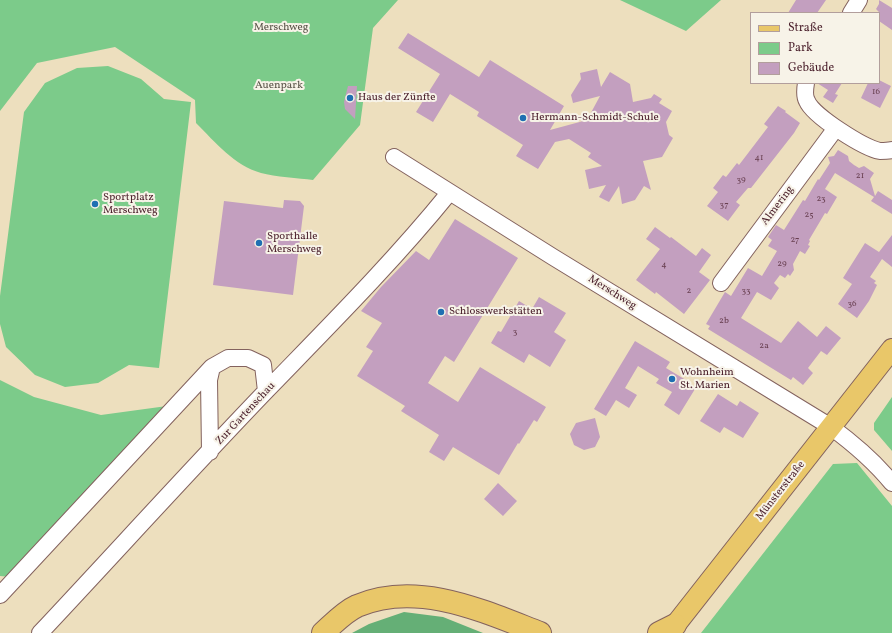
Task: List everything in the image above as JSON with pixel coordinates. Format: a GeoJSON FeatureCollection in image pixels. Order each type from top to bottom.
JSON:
{"type":"FeatureCollection","features":[{"type":"Feature","properties":{"kind":"highway"},"geometry":{"type":"LineString","coordinates":[[323,633],[336,621],[356,607],[381,598],[408,595],[455,602],[540,633]]}},
{"type":"Feature","properties":{"kind":"highway"},"geometry":{"type":"LineString","coordinates":[[332,633],[357,612],[382,604],[408,601],[452,608],[518,633]]}},
{"type":"Feature","properties":{"kind":"main road","name":"Münsterstraße"},"geometry":{"type":"LineString","coordinates":[[667,630],[831,428],[892,349]]}},
{"type":"Feature","properties":{"kind":"street"},"geometry":{"type":"LineString","coordinates":[[851,12],[859,0]]}},
{"type":"Feature","properties":{"kind":"street"},"geometry":{"type":"LineString","coordinates":[[806,84],[805,96],[807,102],[819,116],[836,128],[872,149],[880,151],[892,150]]}},
{"type":"Feature","properties":{"kind":"street","name":"Almering"},"geometry":{"type":"LineString","coordinates":[[720,283],[836,128]]}},
{"type":"Feature","properties":{"kind":"street","name":"Merschweg"},"geometry":{"type":"LineString","coordinates":[[394,157],[449,193],[850,440],[867,455],[892,483]]}},
{"type":"Feature","properties":{"kind":"street","name":"Zur Gartenschau"},"geometry":{"type":"LineString","coordinates":[[40,633],[405,244],[449,193]]}},
{"type":"Feature","properties":{"kind":"street"},"geometry":{"type":"LineString","coordinates":[[0,595],[212,367],[228,358],[248,358],[264,365],[266,391]]}},
{"type":"Feature","properties":{"kind":"street"},"geometry":{"type":"LineString","coordinates":[[210,452],[209,380],[212,367]]}},
{"type":"Feature","properties":{"kind":"green space","name":"Auenpark"},"geometry":{"type":"Polygon","coordinates":[[[0,0],[398,0],[373,28],[360,125],[313,180],[261,173],[242,165],[218,146],[196,123],[195,100],[115,47],[37,63],[0,111],[0,0]]]}},
{"type":"Feature","properties":{"kind":"green space"},"geometry":{"type":"Polygon","coordinates":[[[620,0],[721,0],[686,31],[620,0]]]}},
{"type":"Feature","properties":{"kind":"green space","name":"Sportplatz Merschweg"},"geometry":{"type":"Polygon","coordinates":[[[108,66],[141,79],[164,99],[191,102],[159,368],[129,365],[98,383],[65,387],[35,375],[6,347],[0,324],[0,296],[24,112],[45,83],[77,68],[108,66]]]}},
{"type":"Feature","properties":{"kind":"green space"},"geometry":{"type":"Polygon","coordinates":[[[0,380],[34,397],[101,415],[167,406],[11,577],[0,576],[0,380]]]}},
{"type":"Feature","properties":{"kind":"green space"},"geometry":{"type":"Polygon","coordinates":[[[892,397],[892,451],[874,430],[874,423],[892,397]]]}},
{"type":"Feature","properties":{"kind":"green space"},"geometry":{"type":"Polygon","coordinates":[[[857,463],[892,506],[892,633],[701,633],[833,464],[857,463]]]}},
{"type":"Feature","properties":{"kind":"green space"},"geometry":{"type":"Polygon","coordinates":[[[404,612],[443,617],[483,633],[352,633],[369,624],[404,612]]]}},
{"type":"Feature","properties":{"kind":"building"},"geometry":{"type":"Polygon","coordinates":[[[796,0],[826,0],[818,12],[789,12],[796,0]]]}},
{"type":"Feature","properties":{"kind":"building"},"geometry":{"type":"Polygon","coordinates":[[[879,0],[892,8],[892,30],[880,22],[880,12],[876,9],[879,4],[879,0]]]}},
{"type":"Feature","properties":{"kind":"building","name":"Hermann-Schmidt-Schule"},"geometry":{"type":"Polygon","coordinates":[[[408,33],[479,77],[490,60],[564,106],[550,130],[587,120],[600,96],[573,103],[571,95],[581,79],[580,73],[597,69],[601,87],[610,72],[630,84],[633,102],[651,98],[654,94],[662,99],[659,103],[672,111],[666,122],[669,135],[673,138],[662,157],[643,161],[651,190],[644,186],[635,200],[622,204],[619,186],[609,202],[599,197],[606,185],[589,189],[585,170],[602,166],[588,157],[591,153],[569,139],[555,142],[538,169],[516,156],[523,145],[477,116],[479,112],[450,94],[433,122],[416,112],[440,74],[398,48],[408,33]]]}},
{"type":"Feature","properties":{"kind":"building"},"geometry":{"type":"Polygon","coordinates":[[[880,80],[891,86],[880,108],[861,98],[868,84],[880,84],[880,80]]]}},
{"type":"Feature","properties":{"kind":"building"},"geometry":{"type":"Polygon","coordinates":[[[819,84],[841,84],[835,94],[838,95],[833,103],[823,97],[828,90],[819,84]]]}},
{"type":"Feature","properties":{"kind":"building","name":"Haus der Zünfte"},"geometry":{"type":"Polygon","coordinates":[[[348,86],[357,86],[355,119],[345,109],[344,102],[348,86]]]}},
{"type":"Feature","properties":{"kind":"building"},"geometry":{"type":"Polygon","coordinates":[[[778,106],[800,123],[794,133],[751,188],[748,188],[736,202],[740,205],[728,221],[707,206],[718,192],[713,188],[723,175],[726,177],[737,163],[739,165],[768,127],[764,124],[778,106]]]}},
{"type":"Feature","properties":{"kind":"building"},"geometry":{"type":"Polygon","coordinates":[[[838,150],[848,156],[849,161],[854,165],[859,168],[864,166],[874,173],[870,179],[875,196],[878,191],[892,200],[892,214],[871,201],[874,197],[835,173],[825,189],[837,197],[827,214],[825,213],[809,240],[808,245],[810,246],[805,254],[800,251],[793,264],[794,270],[790,276],[788,274],[785,278],[780,275],[774,283],[779,288],[771,300],[757,292],[741,318],[781,343],[798,321],[817,337],[826,326],[841,338],[827,355],[821,351],[808,368],[813,373],[803,385],[793,377],[791,380],[708,329],[710,326],[706,324],[725,292],[731,296],[748,268],[762,276],[777,251],[768,246],[772,240],[768,237],[776,225],[784,230],[803,200],[805,201],[818,179],[819,180],[830,163],[828,157],[834,156],[838,150]]]}},
{"type":"Feature","properties":{"kind":"building","name":"Sporthalle Merschweg"},"geometry":{"type":"Polygon","coordinates":[[[284,200],[300,201],[304,206],[293,295],[213,285],[224,201],[283,208],[284,200]]]}},
{"type":"Feature","properties":{"kind":"building","name":"Schlosswerkstätten"},"geometry":{"type":"Polygon","coordinates":[[[455,219],[518,258],[454,362],[445,356],[428,383],[458,402],[480,367],[546,407],[537,422],[534,420],[519,444],[518,443],[499,475],[453,447],[444,461],[429,452],[439,435],[401,411],[405,406],[357,376],[373,351],[366,347],[382,323],[361,311],[381,287],[416,251],[429,260],[455,219]]]}},
{"type":"Feature","properties":{"kind":"building"},"geometry":{"type":"Polygon","coordinates":[[[655,227],[696,256],[702,248],[711,255],[699,272],[710,280],[684,314],[656,292],[655,294],[636,280],[660,249],[646,239],[655,227]]]}},
{"type":"Feature","properties":{"kind":"building"},"geometry":{"type":"Polygon","coordinates":[[[892,235],[892,267],[882,259],[870,277],[876,281],[874,283],[877,285],[869,301],[857,318],[838,304],[852,284],[843,278],[865,243],[879,252],[892,235]]]}},
{"type":"Feature","properties":{"kind":"building"},"geometry":{"type":"Polygon","coordinates":[[[539,297],[566,313],[554,332],[566,340],[550,367],[529,354],[524,363],[491,343],[498,331],[501,332],[519,301],[532,309],[539,297]]]}},
{"type":"Feature","properties":{"kind":"building","name":"Wohnheim St. Marien"},"geometry":{"type":"Polygon","coordinates":[[[635,341],[670,362],[666,368],[686,380],[685,382],[695,389],[679,415],[664,405],[672,392],[656,383],[659,379],[638,366],[625,388],[637,395],[629,408],[616,400],[606,416],[594,409],[635,341]]]}},
{"type":"Feature","properties":{"kind":"building"},"geometry":{"type":"Polygon","coordinates":[[[718,394],[737,406],[740,401],[759,413],[743,438],[724,427],[720,433],[700,421],[718,394]]]}},
{"type":"Feature","properties":{"kind":"building"},"geometry":{"type":"Polygon","coordinates":[[[595,418],[600,437],[595,447],[584,450],[574,445],[570,434],[576,423],[595,418]]]}},
{"type":"Feature","properties":{"kind":"building"},"geometry":{"type":"Polygon","coordinates":[[[498,483],[517,501],[503,516],[484,499],[498,483]]]}},
{"type":"Feature","properties":{"kind":"place","name":"Haus der Zünfte"},"geometry":{"type":"Point","coordinates":[350,98]}},
{"type":"Feature","properties":{"kind":"place","name":"Hermann-Schmidt-Schule"},"geometry":{"type":"Point","coordinates":[523,118]}},
{"type":"Feature","properties":{"kind":"place","name":"Sportplatz Merschweg"},"geometry":{"type":"Point","coordinates":[95,204]}},
{"type":"Feature","properties":{"kind":"place","name":"Sporthalle Merschweg"},"geometry":{"type":"Point","coordinates":[259,243]}},
{"type":"Feature","properties":{"kind":"place","name":"Schlosswerkstätten"},"geometry":{"type":"Point","coordinates":[441,312]}},
{"type":"Feature","properties":{"kind":"place","name":"Wohnheim St. Marien"},"geometry":{"type":"Point","coordinates":[672,379]}}]}
